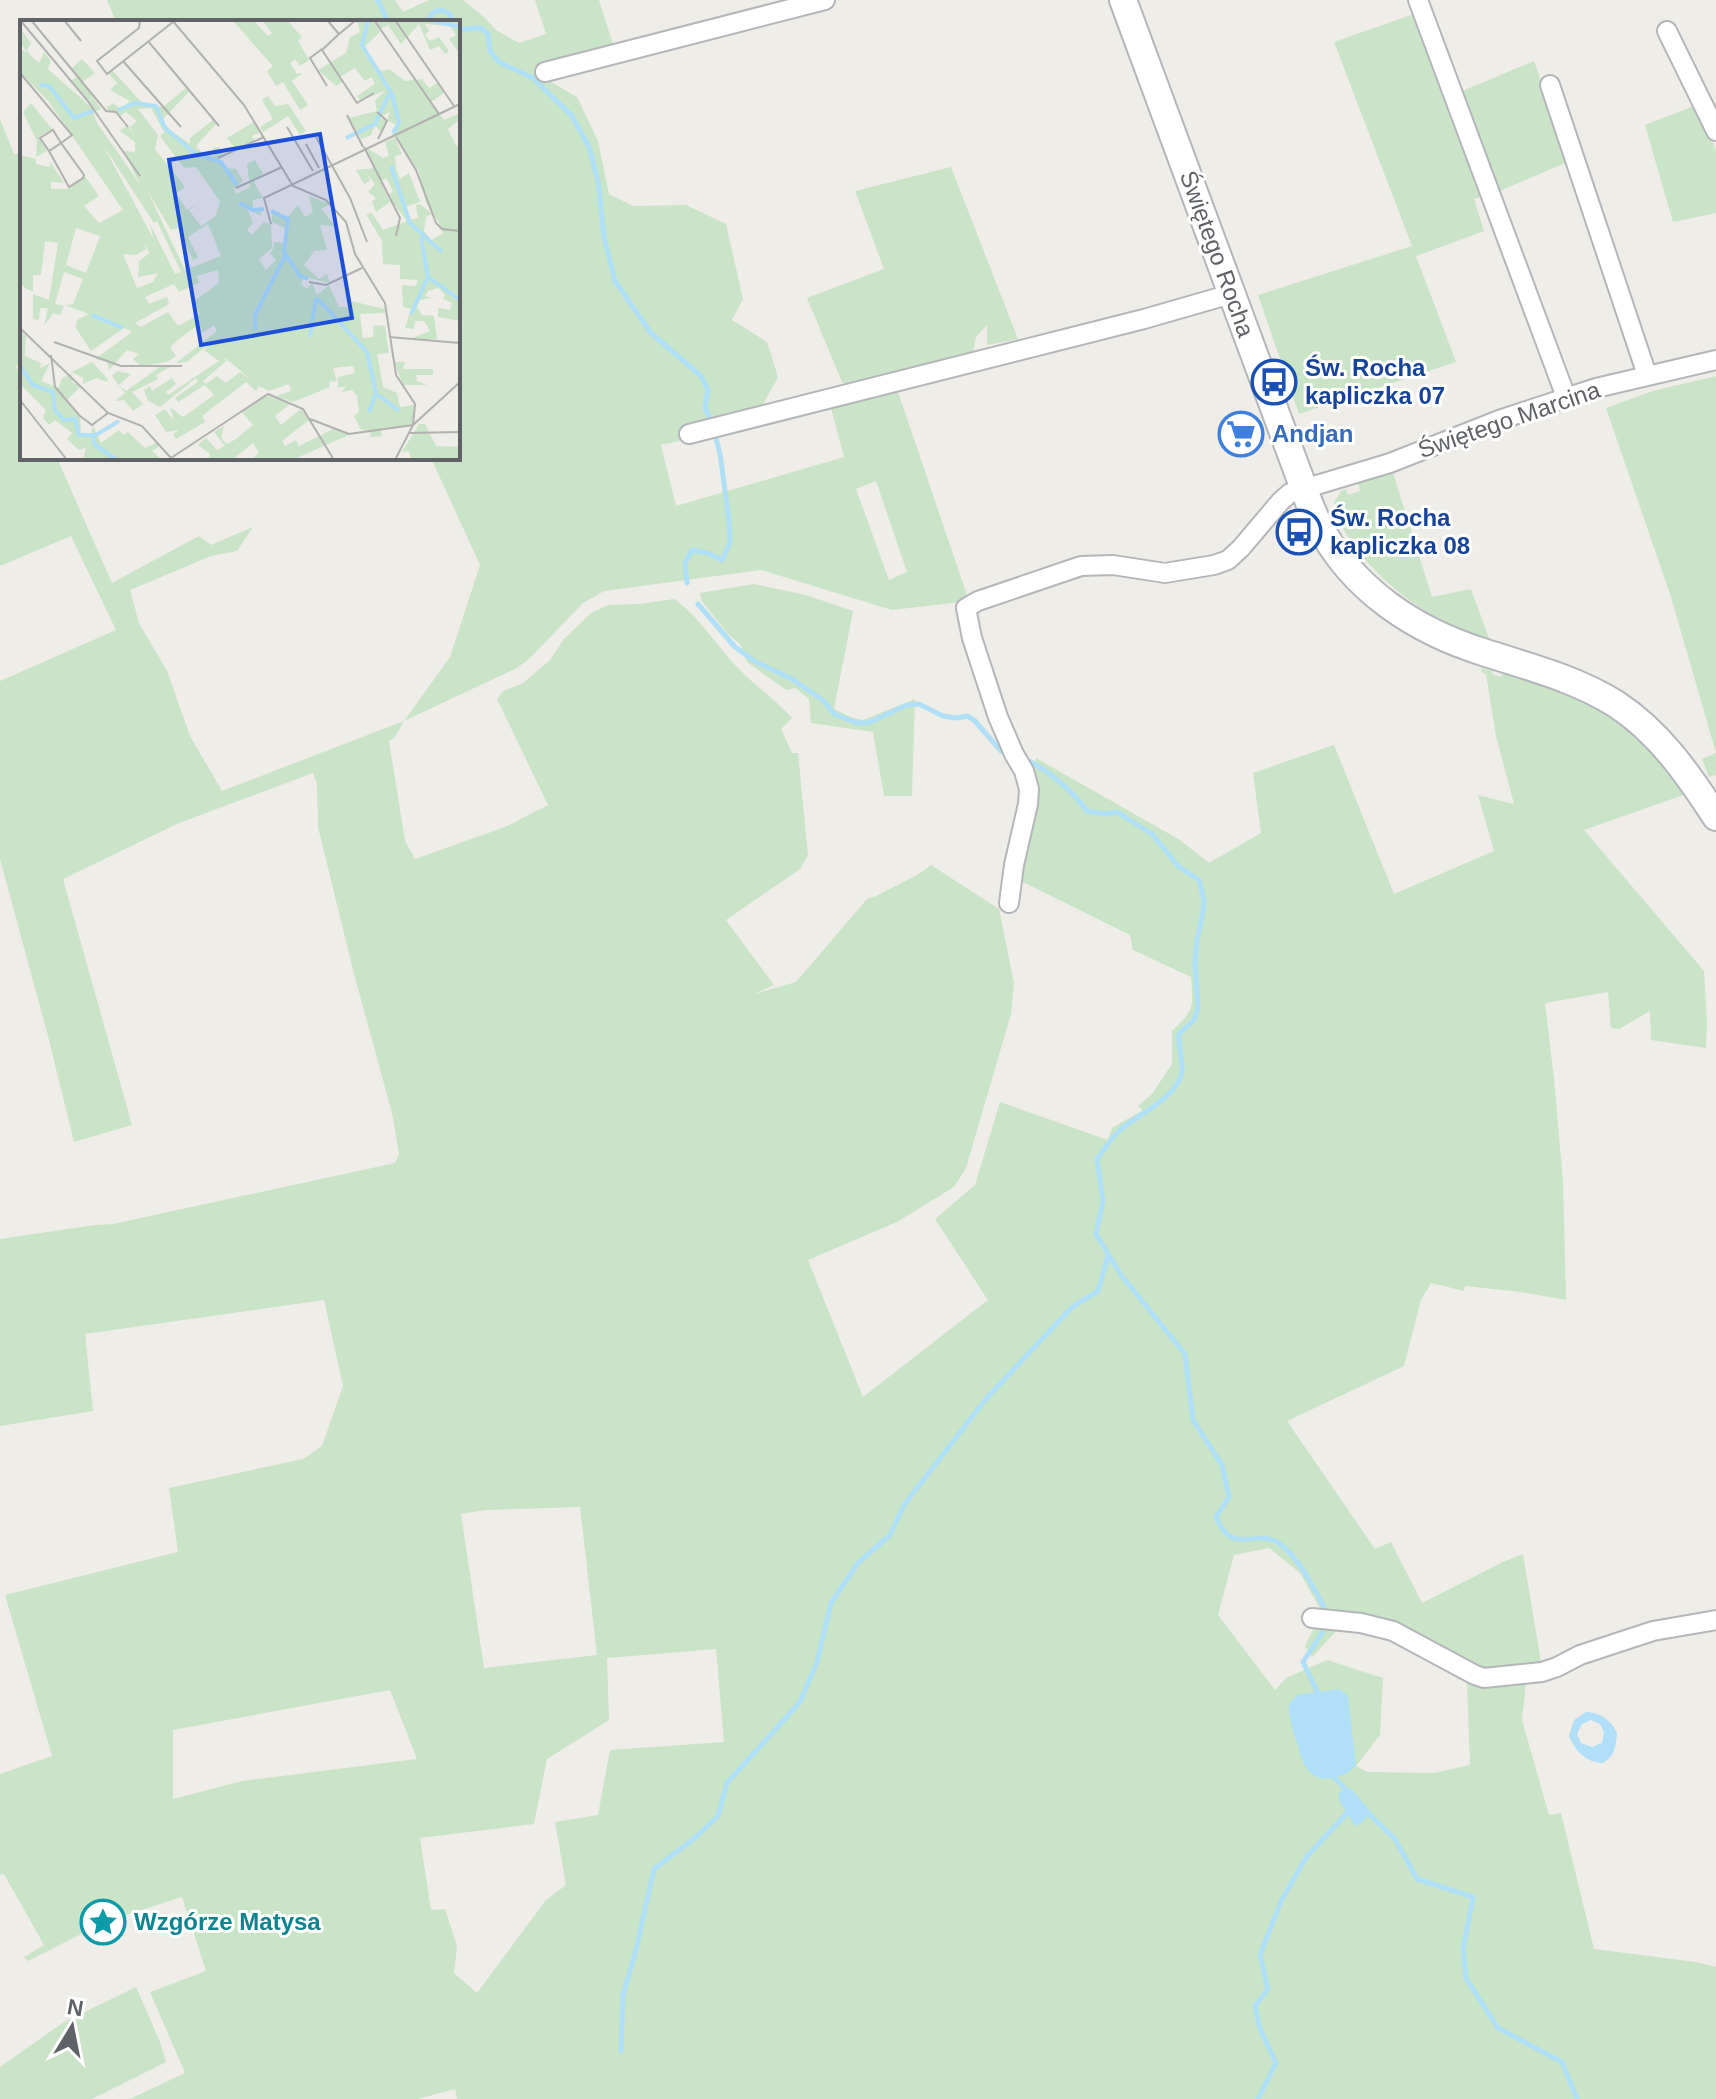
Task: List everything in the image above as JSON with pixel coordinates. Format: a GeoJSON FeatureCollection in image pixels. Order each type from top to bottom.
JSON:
{"type":"FeatureCollection","features":[{"type":"Feature","properties":{"kind":"street"},"geometry":{"type":"LineString","coordinates":[[545,72],[825,0]]}},
{"type":"Feature","properties":{"kind":"street","name":"Świętego Rocha"},"geometry":{"type":"LineString","coordinates":[[1123,0],[1304,489],[1333,548],[1370,592],[1429,632],[1565,679],[1616,704],[1658,739],[1680,763],[1716,817]]}},
{"type":"Feature","properties":{"kind":"street"},"geometry":{"type":"LineString","coordinates":[[1418,0],[1566,397]]}},
{"type":"Feature","properties":{"kind":"street"},"geometry":{"type":"LineString","coordinates":[[1667,31],[1716,131]]}},
{"type":"Feature","properties":{"kind":"street"},"geometry":{"type":"LineString","coordinates":[[1550,85],[1647,375]]}},
{"type":"Feature","properties":{"kind":"street"},"geometry":{"type":"LineString","coordinates":[[689,434],[1144,319],[1231,294]]}},
{"type":"Feature","properties":{"kind":"street","name":"Świętego Marcina"},"geometry":{"type":"LineString","coordinates":[[1009,903],[1029,789],[1024,771],[998,717],[972,638],[966,608],[978,601],[1081,566],[1113,565],[1165,573],[1214,565],[1228,560],[1241,548],[1290,493],[1390,463],[1566,397],[1716,360]]}},
{"type":"Feature","properties":{"kind":"street"},"geometry":{"type":"LineString","coordinates":[[1312,1618],[1361,1623],[1393,1631],[1484,1678],[1542,1672],[1580,1655],[1653,1631],[1716,1620]]}},
{"type":"Feature","properties":{"kind":"green space"},"geometry":{"type":"Polygon","coordinates":[[[107,0],[395,0],[403,12],[429,0],[463,0],[496,30],[519,43],[546,34],[535,0],[599,0],[614,47],[535,73],[577,97],[598,141],[609,194],[633,206],[686,205],[726,224],[743,299],[732,320],[767,342],[778,377],[761,408],[686,425],[679,441],[661,445],[676,506],[844,457],[830,404],[896,386],[969,601],[892,610],[761,570],[604,591],[583,603],[517,668],[404,721],[450,657],[480,565],[432,460],[460,460],[460,20],[115,20],[107,0]],[[876,481],[856,489],[889,580],[907,572],[876,481]]]}},
{"type":"Feature","properties":{"kind":"green space"},"geometry":{"type":"Polygon","coordinates":[[[1417,13],[1483,196],[1474,199],[1484,231],[1416,256],[1456,362],[1299,414],[1258,295],[1412,246],[1334,42],[1417,13]]]}},
{"type":"Feature","properties":{"kind":"green space"},"geometry":{"type":"Polygon","coordinates":[[[1534,61],[1570,161],[1497,192],[1460,92],[1534,61]]]}},
{"type":"Feature","properties":{"kind":"green space"},"geometry":{"type":"Polygon","coordinates":[[[1699,104],[1716,151],[1716,213],[1673,222],[1645,125],[1699,104]]]}},
{"type":"Feature","properties":{"kind":"green space"},"geometry":{"type":"Polygon","coordinates":[[[0,119],[14,154],[20,153],[20,365],[16,366],[20,375],[20,460],[58,460],[112,583],[199,536],[211,545],[253,527],[237,551],[211,556],[130,590],[139,623],[167,671],[190,736],[222,791],[404,721],[389,741],[405,841],[415,859],[505,827],[548,805],[497,699],[503,691],[523,683],[550,660],[564,639],[591,613],[608,605],[674,599],[737,667],[792,718],[781,729],[792,753],[798,753],[808,855],[800,869],[726,920],[774,985],[754,994],[796,982],[867,899],[931,865],[999,909],[1014,983],[1011,1014],[966,1168],[954,1187],[897,1222],[808,1260],[863,1397],[988,1300],[935,1219],[975,1185],[1000,1102],[1108,1140],[1112,1128],[1143,1110],[1138,1106],[1152,1094],[1172,1064],[1172,1031],[1191,1007],[1191,977],[1133,950],[1130,935],[1019,880],[1029,771],[1034,771],[1036,758],[1180,840],[1209,863],[1261,833],[1253,773],[1334,745],[1394,894],[1494,851],[1478,795],[1514,804],[1496,736],[1486,674],[1481,672],[1482,668],[1501,677],[1503,671],[1581,696],[1636,731],[1689,793],[1584,830],[1704,971],[1706,1048],[1651,1040],[1650,1011],[1619,1029],[1611,1028],[1608,992],[1545,1003],[1563,1181],[1566,1300],[1465,1286],[1464,1291],[1431,1283],[1421,1300],[1404,1366],[1287,1421],[1375,1549],[1391,1542],[1422,1603],[1523,1554],[1541,1662],[1482,1672],[1371,1616],[1322,1612],[1300,1573],[1269,1548],[1234,1555],[1218,1615],[1275,1690],[1286,1678],[1327,1660],[1383,1678],[1380,1735],[1356,1766],[1368,1772],[1434,1773],[1470,1765],[1467,1682],[1482,1685],[1526,1683],[1522,1720],[1549,1815],[1561,1813],[1594,1949],[1716,1967],[1716,2099],[457,2099],[455,2089],[418,2099],[130,2099],[185,2073],[150,1992],[206,1971],[182,1897],[107,1921],[28,1961],[24,1957],[44,1945],[4,1874],[0,1875],[0,1774],[52,1756],[5,1595],[178,1552],[169,1488],[303,1459],[322,1446],[343,1386],[324,1300],[85,1334],[93,1411],[0,1426],[0,1239],[113,1224],[395,1163],[399,1154],[392,1113],[318,827],[317,784],[313,773],[179,823],[63,879],[132,1125],[74,1142],[0,859],[0,681],[116,630],[71,536],[0,566],[0,119]],[[580,1507],[485,1510],[461,1514],[484,1668],[597,1655],[580,1507]],[[716,1649],[607,1658],[609,1720],[547,1759],[534,1824],[420,1838],[431,1910],[445,1909],[457,1946],[454,1973],[477,1993],[546,1900],[566,1885],[555,1822],[598,1815],[610,1750],[724,1742],[716,1649]],[[390,1690],[173,1730],[173,1799],[242,1781],[417,1759],[390,1690]]]}},
{"type":"Feature","properties":{"kind":"green space"},"geometry":{"type":"Polygon","coordinates":[[[951,167],[1018,339],[987,345],[987,325],[976,337],[973,353],[850,387],[842,382],[807,298],[884,269],[855,191],[951,167]]]}},
{"type":"Feature","properties":{"kind":"green space"},"geometry":{"type":"Polygon","coordinates":[[[1716,376],[1716,753],[1671,597],[1606,408],[1653,391],[1716,376]]]}},
{"type":"Feature","properties":{"kind":"green space"},"geometry":{"type":"Polygon","coordinates":[[[1393,473],[1432,597],[1471,589],[1490,641],[1413,603],[1370,565],[1346,534],[1334,503],[1341,491],[1346,489],[1348,495],[1360,491],[1358,483],[1393,473]]]}},
{"type":"Feature","properties":{"kind":"green space"},"geometry":{"type":"Polygon","coordinates":[[[754,584],[806,595],[853,611],[834,709],[863,720],[915,699],[912,796],[884,796],[873,732],[811,723],[809,699],[795,688],[786,690],[747,662],[740,644],[702,601],[700,593],[754,584]]]}},
{"type":"Feature","properties":{"kind":"green space"},"geometry":{"type":"Polygon","coordinates":[[[1716,753],[1716,775],[1709,777],[1702,759],[1716,753]]]}},
{"type":"Feature","properties":{"kind":"green space"},"geometry":{"type":"Polygon","coordinates":[[[1316,1624],[1338,1629],[1312,1657],[1305,1646],[1316,1624]]]}},
{"type":"Feature","properties":{"kind":"green space"},"geometry":{"type":"Polygon","coordinates":[[[136,1987],[166,2062],[92,2099],[0,2099],[0,2067],[64,2022],[136,1987]]]}},
{"type":"Feature","properties":{"kind":"water"},"geometry":{"type":"Polygon","coordinates":[[[1339,1689],[1348,1696],[1356,1766],[1340,1776],[1321,1778],[1310,1772],[1303,1762],[1291,1724],[1289,1705],[1297,1695],[1339,1689]]]}},
{"type":"Feature","properties":{"kind":"water"},"geometry":{"type":"Polygon","coordinates":[[[1591,1712],[1612,1724],[1617,1733],[1616,1742],[1612,1754],[1603,1763],[1592,1761],[1575,1747],[1569,1736],[1574,1720],[1591,1712]],[[1591,1720],[1582,1724],[1577,1734],[1581,1743],[1592,1747],[1602,1743],[1604,1732],[1600,1724],[1591,1720]]]}},
{"type":"Feature","properties":{"kind":"water"},"geometry":{"type":"Polygon","coordinates":[[[1351,1788],[1371,1812],[1355,1826],[1339,1800],[1339,1792],[1351,1788]]]}},
{"type":"Feature","properties":{"kind":"waterway"},"geometry":{"type":"LineString","coordinates":[[377,0],[388,20]]}},
{"type":"Feature","properties":{"kind":"waterway"},"geometry":{"type":"LineString","coordinates":[[428,20],[434,12],[441,10],[449,13],[452,20]]}},
{"type":"Feature","properties":{"kind":"waterway"},"geometry":{"type":"LineString","coordinates":[[460,28],[481,28],[488,34],[490,51],[499,62],[533,78],[572,116],[589,147],[598,181],[604,237],[615,281],[651,333],[701,376],[708,390],[705,407],[711,422]]}},
{"type":"Feature","properties":{"kind":"waterway"},"geometry":{"type":"LineString","coordinates":[[687,583],[685,563],[692,550],[722,560],[730,543],[716,438]]}},
{"type":"Feature","properties":{"kind":"waterway"},"geometry":{"type":"LineString","coordinates":[[698,604],[735,647],[756,662],[792,679],[824,701],[834,714],[857,723],[868,723],[907,705],[919,704],[943,716],[967,716],[974,720],[1001,751]]}},
{"type":"Feature","properties":{"kind":"waterway"},"geometry":{"type":"LineString","coordinates":[[1029,761],[1061,783],[1087,811],[1117,812],[1152,834],[1178,866],[1199,880],[1204,900],[1195,962],[1198,1008],[1194,1020],[1179,1034],[1182,1071],[1166,1097],[1120,1130],[1097,1159],[1103,1201],[1096,1234],[1121,1275],[1185,1354],[1193,1420],[1222,1465],[1229,1497],[1216,1517],[1223,1529],[1237,1539],[1271,1539],[1280,1544],[1299,1565],[1324,1607]]}},
{"type":"Feature","properties":{"kind":"waterway"},"geometry":{"type":"LineString","coordinates":[[621,2051],[623,1995],[654,1869],[718,1816],[727,1783],[800,1702],[817,1662],[831,1603],[858,1563],[890,1535],[904,1505],[985,1400],[1072,1307],[1098,1291],[1108,1256]]}},
{"type":"Feature","properties":{"kind":"waterway"},"geometry":{"type":"LineString","coordinates":[[1319,1695],[1303,1662],[1322,1633]]}},
{"type":"Feature","properties":{"kind":"waterway"},"geometry":{"type":"LineString","coordinates":[[1335,1771],[1335,1778],[1348,1792]]}},
{"type":"Feature","properties":{"kind":"waterway"},"geometry":{"type":"LineString","coordinates":[[1258,2099],[1276,2063],[1260,2029],[1255,2006],[1268,1989],[1260,1955],[1281,1901],[1307,1856],[1350,1810]]}},
{"type":"Feature","properties":{"kind":"waterway"},"geometry":{"type":"LineString","coordinates":[[1366,1811],[1395,1839],[1417,1879],[1473,1897],[1463,1949],[1466,1978],[1498,2028],[1562,2062],[1577,2099]]}},
{"type":"Feature","properties":{"kind":"place","name":"Św. Rocha kapliczka 07"},"geometry":{"type":"Point","coordinates":[1274,382]}},
{"type":"Feature","properties":{"kind":"place","name":"Andjan"},"geometry":{"type":"Point","coordinates":[1241,434]}},
{"type":"Feature","properties":{"kind":"place","name":"Św. Rocha kapliczka 08"},"geometry":{"type":"Point","coordinates":[1299,532]}},
{"type":"Feature","properties":{"kind":"place","name":"Wzgórze Matysa"},"geometry":{"type":"Point","coordinates":[103,1922]}}]}
